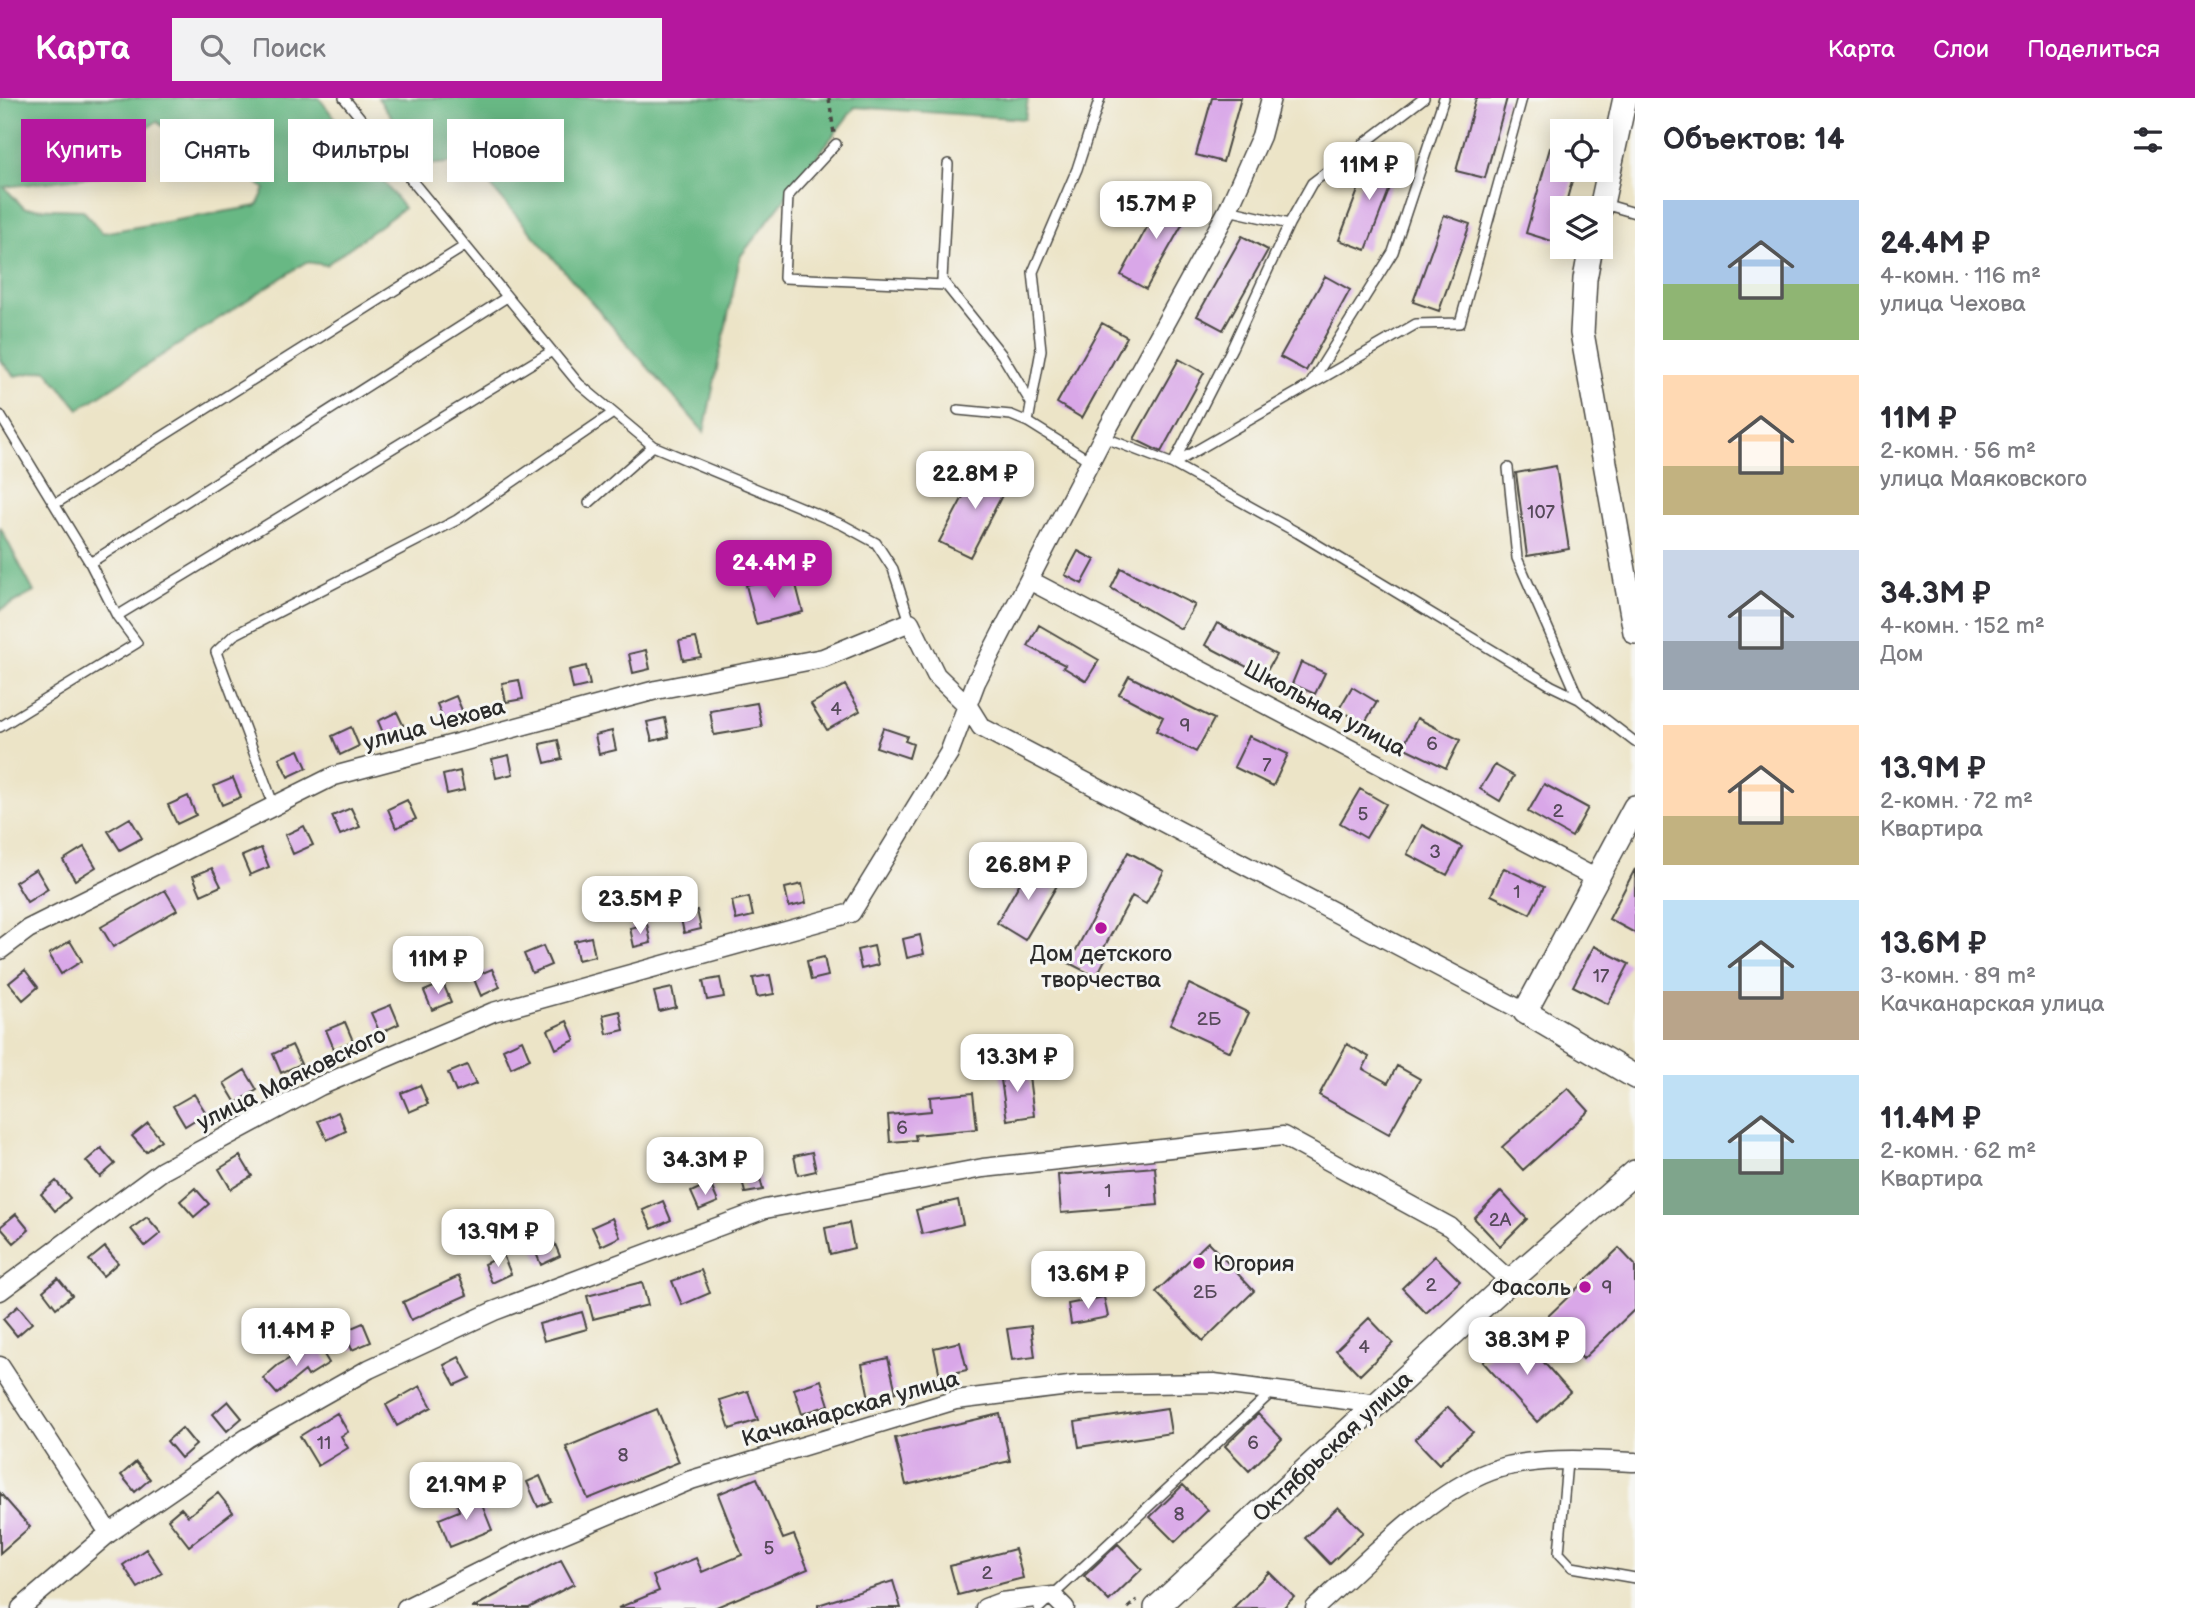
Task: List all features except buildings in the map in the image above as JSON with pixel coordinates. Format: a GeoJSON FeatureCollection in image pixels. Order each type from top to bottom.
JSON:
{"type":"FeatureCollection","features":[{"type":"Feature","properties":{"kind":"street","name":"улица Маяковского"},"geometry":{"type":"LineString","coordinates":[[0,1291],[162,1171],[320,1086],[493,1012],[851,913],[949,753],[976,681],[1103,438],[1228,210],[1261,136],[1271,98]]}},
{"type":"Feature","properties":{"kind":"street"},"geometry":{"type":"LineString","coordinates":[[1604,196],[1625,98]]}},
{"type":"Feature","properties":{"kind":"street"},"geometry":{"type":"LineString","coordinates":[[1589,259],[1582,334],[1635,632]]}},
{"type":"Feature","properties":{"kind":"street","name":"Школьная улица"},"geometry":{"type":"LineString","coordinates":[[1029,580],[1597,880]]}},
{"type":"Feature","properties":{"kind":"street"},"geometry":{"type":"LineString","coordinates":[[910,622],[936,675],[968,706],[981,727],[1525,1012],[1635,1077]]}},
{"type":"Feature","properties":{"kind":"street","name":"улица Чехова"},"geometry":{"type":"LineString","coordinates":[[0,950],[28,929],[334,776],[656,690],[823,658],[910,622]]}},
{"type":"Feature","properties":{"kind":"street"},"geometry":{"type":"LineString","coordinates":[[1525,1012],[1635,807]]}},
{"type":"Feature","properties":{"kind":"street"},"geometry":{"type":"LineString","coordinates":[[21,1608],[109,1533],[259,1431],[369,1368],[494,1311],[765,1209],[970,1171],[1228,1140],[1283,1136],[1450,1227],[1510,1281]]}},
{"type":"Feature","properties":{"kind":"street","name":"Октябрьская улица"},"geometry":{"type":"LineString","coordinates":[[1156,1608],[1510,1281],[1635,1172]]}},
{"type":"Feature","properties":{"kind":"street"},"geometry":{"type":"LineString","coordinates":[[0,1366],[109,1533]]}},
{"type":"Feature","properties":{"kind":"street","name":"Качканарская улица"},"geometry":{"type":"LineString","coordinates":[[406,1608],[513,1555],[691,1480],[956,1400],[1077,1385],[1214,1383],[1378,1404]]}},
{"type":"Feature","properties":{"kind":"street"},"geometry":{"type":"LineString","coordinates":[[1315,1608],[1445,1493],[1492,1471],[1520,1464],[1635,1462]]}},
{"type":"Feature","properties":{"kind":"street"},"geometry":{"type":"LineString","coordinates":[[985,1608],[1001,1601],[1052,1604]]}},
{"type":"Feature","properties":{"kind":"lane"},"geometry":{"type":"LineString","coordinates":[[344,98],[579,384],[653,446],[843,525],[876,543],[893,569],[910,622]]}},
{"type":"Feature","properties":{"kind":"lane"},"geometry":{"type":"LineString","coordinates":[[1028,422],[1041,350],[1033,272],[1077,169],[1100,98]]}},
{"type":"Feature","properties":{"kind":"lane"},"geometry":{"type":"LineString","coordinates":[[1173,464],[1232,348],[1289,224],[1312,183],[1424,98]]}},
{"type":"Feature","properties":{"kind":"lane"},"geometry":{"type":"LineString","coordinates":[[1309,387],[1392,252],[1444,98]]}},
{"type":"Feature","properties":{"kind":"lane"},"geometry":{"type":"LineString","coordinates":[[1173,464],[1416,324],[1460,323],[1522,98]]}},
{"type":"Feature","properties":{"kind":"lane"},"geometry":{"type":"LineString","coordinates":[[836,144],[788,196],[784,278],[945,285]]}},
{"type":"Feature","properties":{"kind":"lane"},"geometry":{"type":"LineString","coordinates":[[948,164],[942,280],[1002,355],[1031,403]]}},
{"type":"Feature","properties":{"kind":"lane"},"geometry":{"type":"LineString","coordinates":[[1613,208],[1635,213]]}},
{"type":"Feature","properties":{"kind":"lane"},"geometry":{"type":"LineString","coordinates":[[1228,210],[1289,224]]}},
{"type":"Feature","properties":{"kind":"lane"},"geometry":{"type":"LineString","coordinates":[[55,504],[465,246]]}},
{"type":"Feature","properties":{"kind":"lane"},"geometry":{"type":"LineString","coordinates":[[90,563],[507,297]]}},
{"type":"Feature","properties":{"kind":"lane"},"geometry":{"type":"LineString","coordinates":[[117,616],[552,351]]}},
{"type":"Feature","properties":{"kind":"lane"},"geometry":{"type":"LineString","coordinates":[[958,410],[1011,415],[1028,422],[1092,462]]}},
{"type":"Feature","properties":{"kind":"lane"},"geometry":{"type":"LineString","coordinates":[[274,806],[216,652],[234,635],[457,520],[614,413]]}},
{"type":"Feature","properties":{"kind":"lane"},"geometry":{"type":"LineString","coordinates":[[0,415],[90,563],[117,616],[137,643],[0,727]]}},
{"type":"Feature","properties":{"kind":"lane"},"geometry":{"type":"LineString","coordinates":[[1103,438],[1173,464],[1298,533],[1552,686],[1579,699],[1635,742]]}},
{"type":"Feature","properties":{"kind":"lane"},"geometry":{"type":"LineString","coordinates":[[589,503],[653,446]]}},
{"type":"Feature","properties":{"kind":"lane"},"geometry":{"type":"LineString","coordinates":[[1508,468],[1517,558],[1579,699]]}},
{"type":"Feature","properties":{"kind":"lane"},"geometry":{"type":"LineString","coordinates":[[1052,1604],[1273,1390]]}},
{"type":"Feature","properties":{"kind":"lane"},"geometry":{"type":"LineString","coordinates":[[1567,1462],[1559,1553],[1572,1567],[1635,1578]]}},
{"type":"Feature","properties":{"kind":"path"},"geometry":{"type":"LineString","coordinates":[[829,98],[836,144]]}},
{"type":"Feature","properties":{"kind":"green space"},"geometry":{"type":"Polygon","coordinates":[[[0,98],[319,98],[335,119],[288,119],[288,182],[384,182],[404,208],[326,265],[306,262],[79,409],[46,370],[15,376],[0,360],[0,98]],[[21,119],[21,182],[48,182],[4,187],[24,208],[83,210],[102,233],[257,206],[265,189],[256,182],[274,182],[274,119],[160,119],[160,124],[157,121],[146,129],[146,119],[21,119]]]}},
{"type":"Feature","properties":{"kind":"green space"},"geometry":{"type":"Polygon","coordinates":[[[378,98],[1028,98],[1025,119],[855,107],[740,257],[704,432],[487,182],[564,182],[564,119],[447,119],[447,163],[433,164],[433,119],[393,119],[378,98]]]}},
{"type":"Feature","properties":{"kind":"green space"},"geometry":{"type":"Polygon","coordinates":[[[0,527],[34,592],[0,610],[0,527]]]}},
{"type":"Feature","properties":{"kind":"place","name":"Дом детского творчества"},"geometry":{"type":"Point","coordinates":[1101,928]}},
{"type":"Feature","properties":{"kind":"place","name":"Югория"},"geometry":{"type":"Point","coordinates":[1199,1263]}},
{"type":"Feature","properties":{"kind":"place","name":"Фасоль"},"geometry":{"type":"Point","coordinates":[1585,1287]}}]}
